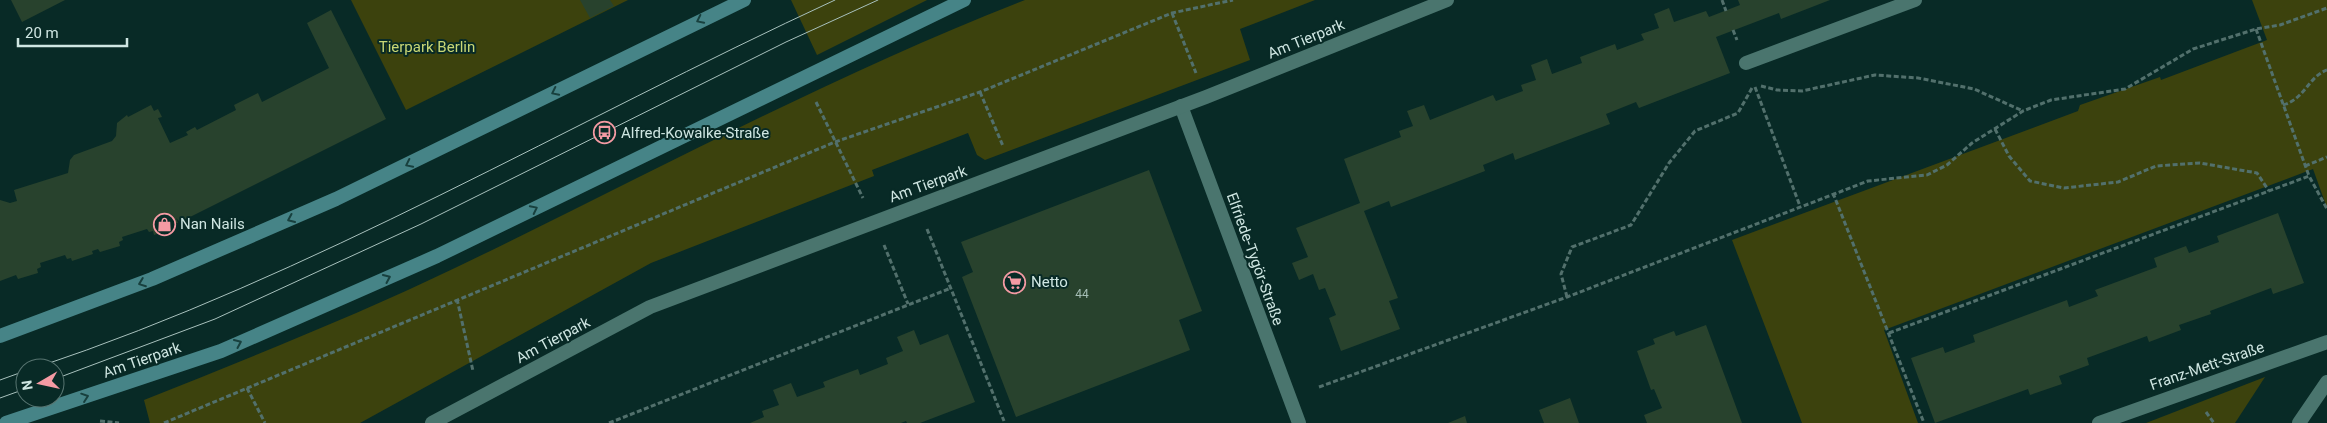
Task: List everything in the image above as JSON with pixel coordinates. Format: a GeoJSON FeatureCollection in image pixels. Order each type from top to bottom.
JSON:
{"type":"FeatureCollection","features":[{"type":"Feature","properties":{"kind":"main road"},"geometry":{"type":"LineString","coordinates":[[0,336],[152,279],[336,199],[744,0]]}},
{"type":"Feature","properties":{"kind":"main road","name":"Am Tierpark"},"geometry":{"type":"LineString","coordinates":[[6,423],[221,350],[437,256],[964,0]]}},
{"type":"Feature","properties":{"kind":"street","name":"Am Tierpark"},"geometry":{"type":"LineString","coordinates":[[432,423],[650,307],[1206,97],[1447,0]]}},
{"type":"Feature","properties":{"kind":"street"},"geometry":{"type":"LineString","coordinates":[[1746,63],[1915,0]]}},
{"type":"Feature","properties":{"kind":"street","name":"Elfriede-Tygör-Straße"},"geometry":{"type":"LineString","coordinates":[[1181,106],[1299,423]]}},
{"type":"Feature","properties":{"kind":"street","name":"Franz-Mett-Straße"},"geometry":{"type":"LineString","coordinates":[[2099,423],[2327,342]]}},
{"type":"Feature","properties":{"kind":"street"},"geometry":{"type":"LineString","coordinates":[[2299,423],[2327,382]]}},
{"type":"Feature","properties":{"kind":"path"},"geometry":{"type":"LineString","coordinates":[[164,423],[835,142],[980,92],[1172,13],[1233,0]]}},
{"type":"Feature","properties":{"kind":"path"},"geometry":{"type":"LineString","coordinates":[[1722,0],[1726,10]]}},
{"type":"Feature","properties":{"kind":"path"},"geometry":{"type":"LineString","coordinates":[[1320,387],[1567,297],[1868,180],[1927,175],[1947,165],[1972,143],[2023,111],[2051,100],[2125,89],[2193,50],[2256,29],[2280,25],[2327,8]]}},
{"type":"Feature","properties":{"kind":"path"},"geometry":{"type":"LineString","coordinates":[[1172,13],[1206,97]]}},
{"type":"Feature","properties":{"kind":"path"},"geometry":{"type":"LineString","coordinates":[[2256,29],[2305,166],[2327,209]]}},
{"type":"Feature","properties":{"kind":"path"},"geometry":{"type":"LineString","coordinates":[[1733,30],[1746,63]]}},
{"type":"Feature","properties":{"kind":"path"},"geometry":{"type":"LineString","coordinates":[[2283,105],[2294,102],[2321,72],[2327,70]]}},
{"type":"Feature","properties":{"kind":"path"},"geometry":{"type":"LineString","coordinates":[[1754,84],[1777,90],[1802,91],[1876,75],[1918,78],[1974,89],[2023,111]]}},
{"type":"Feature","properties":{"kind":"path"},"geometry":{"type":"LineString","coordinates":[[1754,84],[1800,206]]}},
{"type":"Feature","properties":{"kind":"path"},"geometry":{"type":"LineString","coordinates":[[1567,297],[1561,274],[1572,247],[1631,224],[1669,163],[1696,131],[1738,113],[1754,84]]}},
{"type":"Feature","properties":{"kind":"path"},"geometry":{"type":"LineString","coordinates":[[980,92],[1012,170]]}},
{"type":"Feature","properties":{"kind":"path"},"geometry":{"type":"LineString","coordinates":[[816,102],[835,142]]}},
{"type":"Feature","properties":{"kind":"path"},"geometry":{"type":"LineString","coordinates":[[1995,129],[2009,156],[2030,181],[2064,188],[2118,182],[2156,166],[2200,163],[2257,174],[2269,191]]}},
{"type":"Feature","properties":{"kind":"path"},"geometry":{"type":"LineString","coordinates":[[2305,166],[2327,158]]}},
{"type":"Feature","properties":{"kind":"path"},"geometry":{"type":"LineString","coordinates":[[1889,333],[2309,176]]}},
{"type":"Feature","properties":{"kind":"path"},"geometry":{"type":"LineString","coordinates":[[1833,193],[1924,423]]}},
{"type":"Feature","properties":{"kind":"path"},"geometry":{"type":"LineString","coordinates":[[925,224],[1004,422]]}},
{"type":"Feature","properties":{"kind":"path"},"geometry":{"type":"LineString","coordinates":[[609,423],[950,288]]}},
{"type":"Feature","properties":{"kind":"path"},"geometry":{"type":"LineString","coordinates":[[457,299],[479,398]]}},
{"type":"Feature","properties":{"kind":"path"},"geometry":{"type":"LineString","coordinates":[[247,388],[265,423]]}},
{"type":"Feature","properties":{"kind":"green space","name":"Tierpark Berlin"},"geometry":{"type":"Polygon","coordinates":[[[351,0],[628,0],[406,110],[351,0]]]}},
{"type":"Feature","properties":{"kind":"green space"},"geometry":{"type":"Polygon","coordinates":[[[791,0],[927,0],[817,55],[791,0]]]}},
{"type":"Feature","properties":{"kind":"green space"},"geometry":{"type":"Polygon","coordinates":[[[1025,0],[1315,0],[1240,29],[1250,60],[985,160],[977,155],[968,133],[872,170],[874,176],[651,263],[360,423],[150,423],[144,400],[380,303],[528,233],[809,94],[952,30],[1025,0]]]}},
{"type":"Feature","properties":{"kind":"green space"},"geometry":{"type":"Polygon","coordinates":[[[2252,0],[2327,0],[2327,208],[2313,169],[1884,330],[1918,423],[1802,423],[1732,240],[2078,111],[2080,105],[2160,77],[2161,80],[2267,40],[2252,0]]]}},
{"type":"Feature","properties":{"kind":"green space"},"geometry":{"type":"Polygon","coordinates":[[[2265,377],[2235,423],[2146,423],[2265,377]]]}},
{"type":"Feature","properties":{"kind":"building"},"geometry":{"type":"Polygon","coordinates":[[[11,0],[65,0],[22,22],[11,0]]]}},
{"type":"Feature","properties":{"kind":"building"},"geometry":{"type":"Polygon","coordinates":[[[580,0],[610,0],[614,6],[590,18],[580,0]]]}},
{"type":"Feature","properties":{"kind":"building"},"geometry":{"type":"Polygon","coordinates":[[[1738,0],[1830,0],[1781,19],[1779,13],[1716,37],[1730,73],[1639,108],[1636,102],[1606,114],[1610,124],[1515,160],[1513,153],[1483,165],[1485,171],[1391,207],[1389,201],[1364,211],[1398,298],[1389,301],[1400,329],[1341,351],[1329,318],[1336,315],[1325,288],[1319,290],[1313,274],[1299,280],[1292,263],[1308,257],[1296,228],[1360,203],[1344,159],[1401,137],[1399,131],[1413,126],[1407,111],[1424,105],[1430,120],[1493,95],[1496,101],[1523,91],[1521,85],[1536,80],[1531,65],[1547,59],[1552,74],[1582,63],[1580,57],[1615,44],[1617,50],[1644,40],[1641,34],[1659,28],[1654,14],[1669,8],[1674,22],[1706,11],[1709,17],[1740,5],[1738,0]]]}},
{"type":"Feature","properties":{"kind":"building"},"geometry":{"type":"Polygon","coordinates":[[[331,10],[386,119],[180,222],[176,218],[178,223],[173,224],[174,228],[154,235],[153,231],[149,232],[147,229],[122,237],[123,240],[119,242],[120,246],[100,252],[98,249],[92,251],[93,254],[72,261],[71,258],[67,259],[65,255],[40,263],[41,267],[37,269],[38,273],[18,279],[16,275],[0,281],[0,200],[10,203],[17,201],[14,190],[68,173],[70,160],[74,155],[112,141],[116,136],[117,123],[127,115],[128,117],[151,105],[154,111],[158,109],[162,117],[158,118],[170,143],[188,135],[186,132],[195,127],[197,130],[236,110],[234,105],[258,93],[262,102],[329,68],[307,23],[331,10]]]}},
{"type":"Feature","properties":{"kind":"building"},"geometry":{"type":"Polygon","coordinates":[[[1149,170],[1202,311],[1179,320],[1190,350],[1016,417],[962,277],[973,272],[961,242],[1149,170]]]}},
{"type":"Feature","properties":{"kind":"building"},"geometry":{"type":"Polygon","coordinates":[[[2278,213],[2304,283],[2273,294],[2271,288],[2210,311],[2211,314],[2179,325],[2181,330],[2149,342],[2147,336],[2087,358],[2089,365],[2059,376],[2062,384],[2030,395],[2028,389],[1935,423],[1911,358],[1943,347],[1945,353],[1975,342],[1973,335],[2067,300],[2069,307],[2098,296],[2095,290],[2157,267],[2154,258],[2186,246],[2189,253],[2219,242],[2217,236],[2278,213]]]}},
{"type":"Feature","properties":{"kind":"building"},"geometry":{"type":"Polygon","coordinates":[[[1706,325],[1742,423],[1647,423],[1644,415],[1662,408],[1654,389],[1651,390],[1637,351],[1655,344],[1653,339],[1674,331],[1676,336],[1706,325]]]}},
{"type":"Feature","properties":{"kind":"building"},"geometry":{"type":"Polygon","coordinates":[[[914,330],[920,345],[948,334],[975,402],[920,423],[907,423],[906,421],[901,423],[750,423],[764,417],[762,411],[779,405],[773,390],[791,383],[797,397],[825,387],[823,382],[858,369],[860,375],[888,364],[886,358],[903,351],[897,337],[914,330]]]}},
{"type":"Feature","properties":{"kind":"building"},"geometry":{"type":"Polygon","coordinates":[[[1570,398],[1579,423],[1544,423],[1539,410],[1570,398]]]}},
{"type":"Feature","properties":{"kind":"building"},"geometry":{"type":"Polygon","coordinates":[[[1465,416],[1467,423],[1448,423],[1465,416]]]}},
{"type":"Feature","properties":{"kind":"tram line"},"geometry":{"type":"LineString","coordinates":[[63,358],[139,331],[240,289],[341,243],[736,47],[835,0]]}},
{"type":"Feature","properties":{"kind":"tram line"},"geometry":{"type":"LineString","coordinates":[[65,375],[215,319],[421,224],[786,42],[878,0]]}},
{"type":"Feature","properties":{"kind":"tram line"},"geometry":{"type":"LineString","coordinates":[[0,380],[15,375]]}},
{"type":"Feature","properties":{"kind":"tram line"},"geometry":{"type":"LineString","coordinates":[[0,398],[15,393]]}},
{"type":"Feature","properties":{"kind":"place","name":"Alfred-Kowalke-Straße"},"geometry":{"type":"Point","coordinates":[605,133]}},
{"type":"Feature","properties":{"kind":"place","name":"Nan Nails"},"geometry":{"type":"Point","coordinates":[164,224]}},
{"type":"Feature","properties":{"kind":"place","name":"Netto"},"geometry":{"type":"Point","coordinates":[1015,282]}}]}
